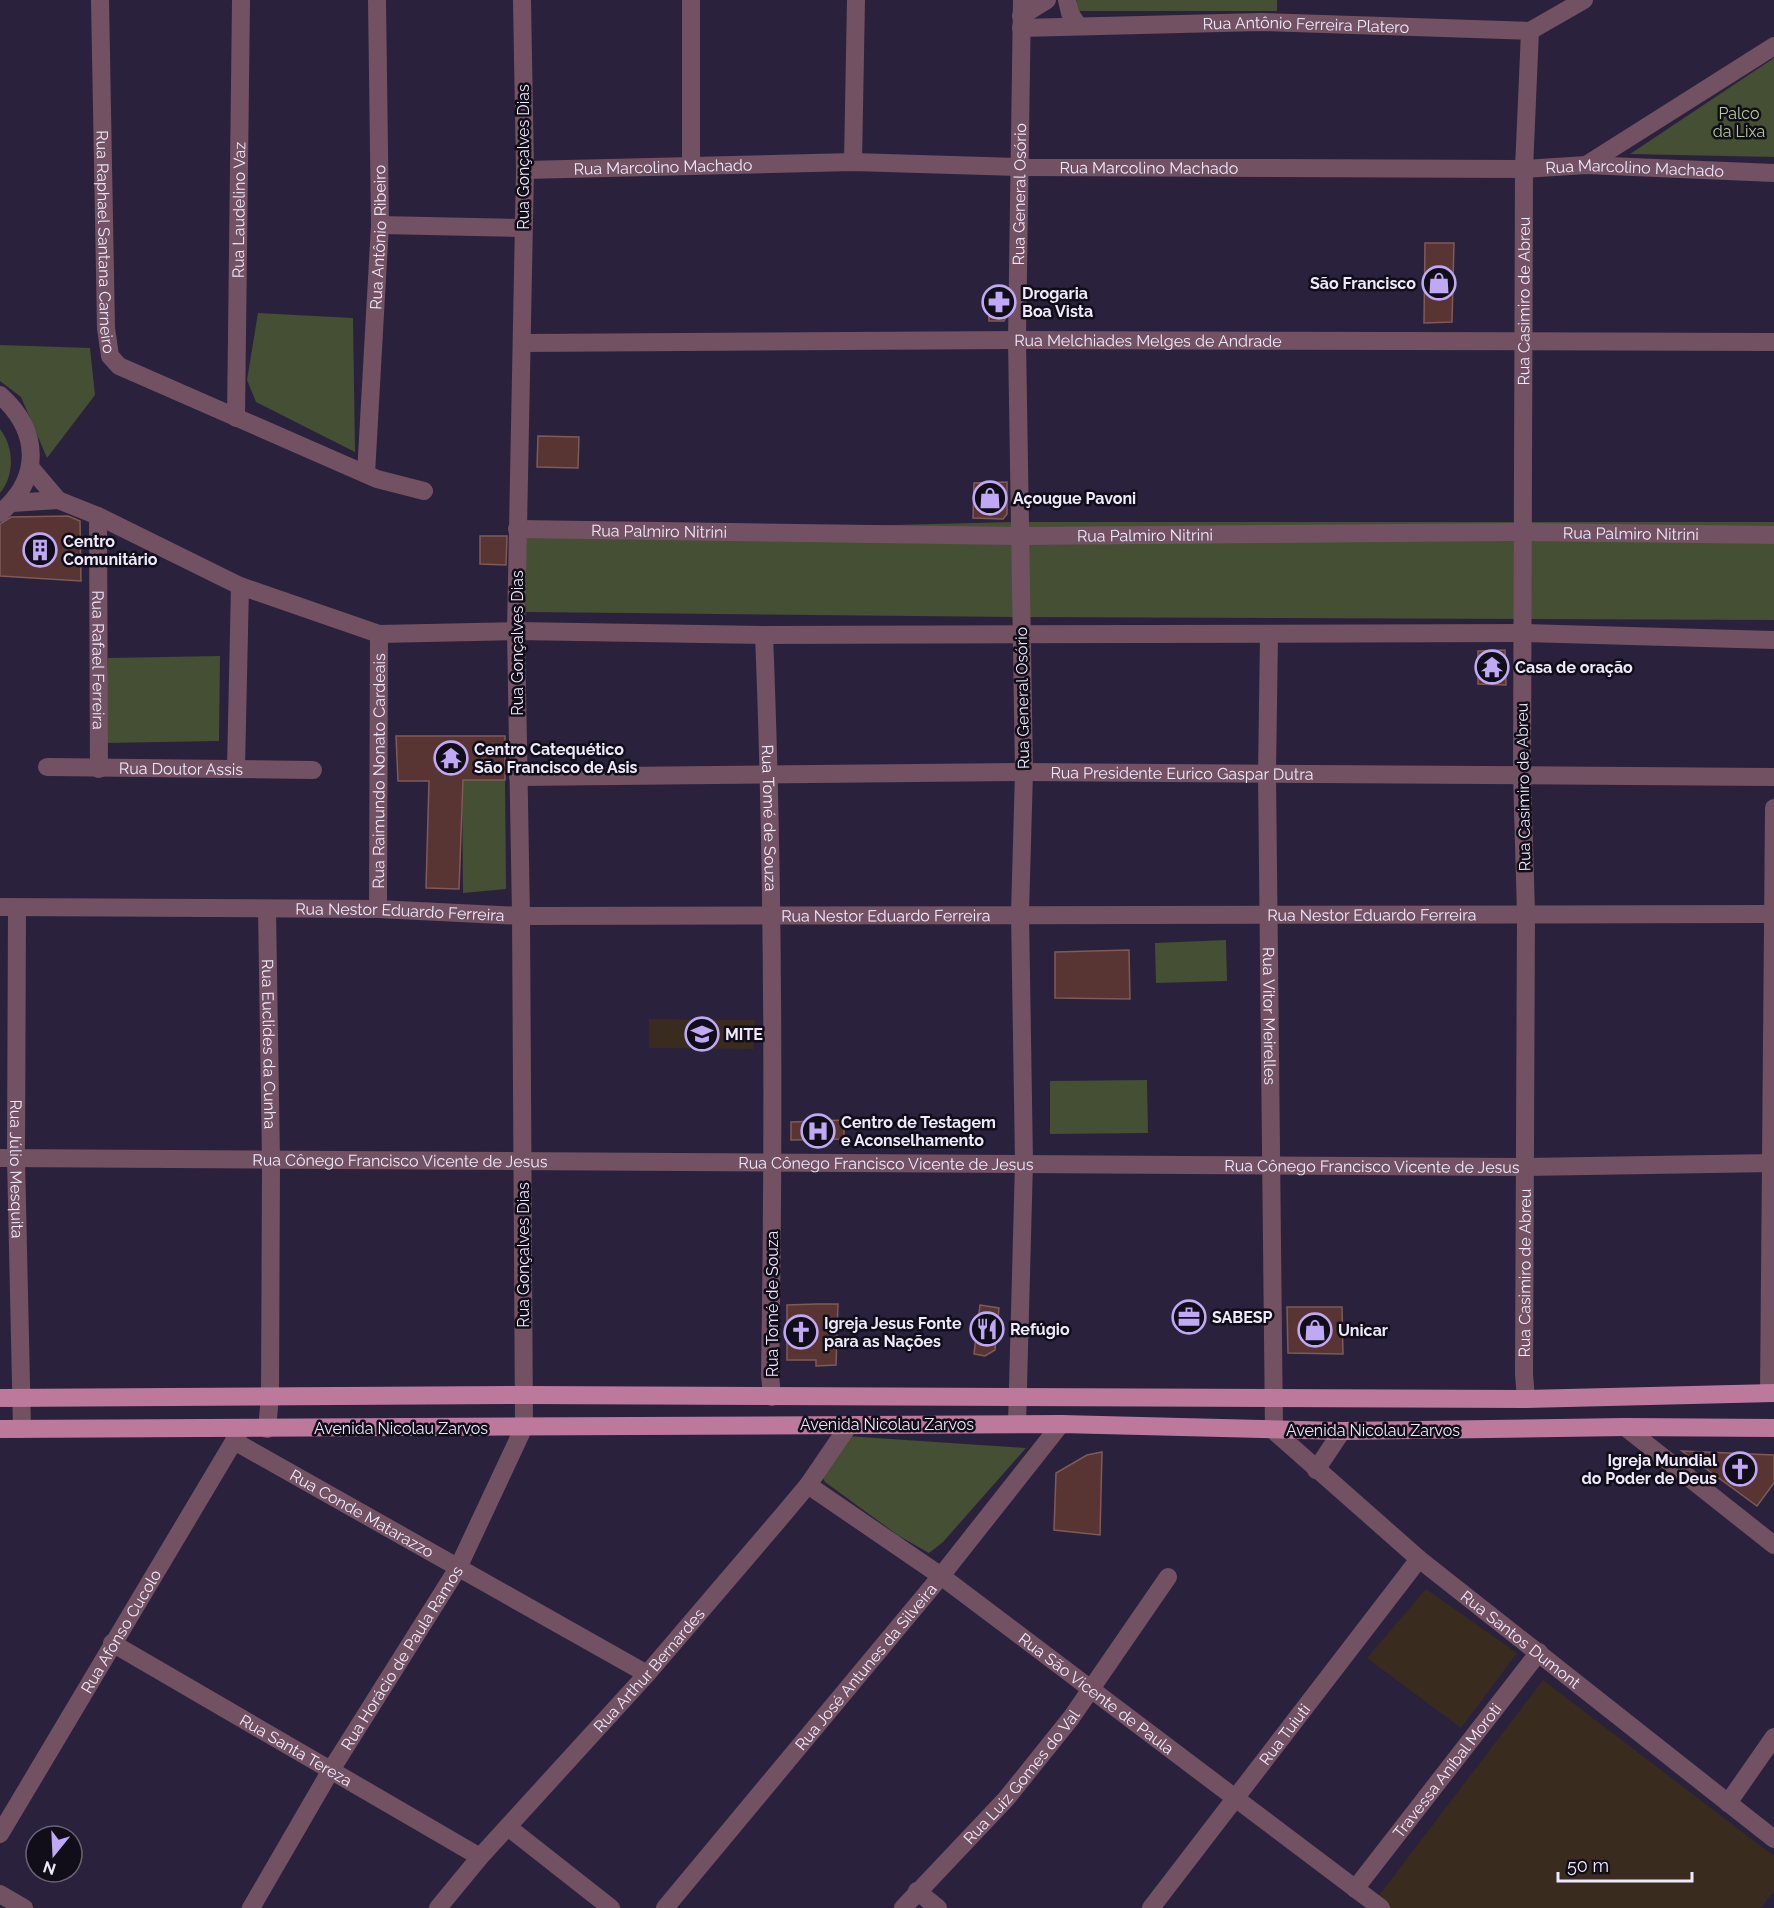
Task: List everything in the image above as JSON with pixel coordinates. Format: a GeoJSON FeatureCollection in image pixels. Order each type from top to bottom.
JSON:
{"type":"FeatureCollection","features":[{"type":"Feature","properties":{"kind":"main road","name":"Avenida Nicolau Zarvos"},"geometry":{"type":"LineString","coordinates":[[0,1398],[524,1395],[1274,1396],[1526,1399],[1771,1393]]}},
{"type":"Feature","properties":{"kind":"main road"},"geometry":{"type":"LineString","coordinates":[[772,1397],[774,1425]]}},
{"type":"Feature","properties":{"kind":"main road","name":"Avenida Nicolau Zarvos"},"geometry":{"type":"LineString","coordinates":[[0,1429],[238,1435],[267,1429],[774,1425],[1061,1424],[1274,1431],[1625,1427],[1774,1428]]}},
{"type":"Feature","properties":{"kind":"street","name":"Rua Raphael Santana Carneiro"},"geometry":{"type":"LineString","coordinates":[[100,0],[106,328],[110,356],[119,366],[376,479],[424,491]]}},
{"type":"Feature","properties":{"kind":"street","name":"Rua Laudelino Vaz"},"geometry":{"type":"LineString","coordinates":[[236,418],[241,0]]}},
{"type":"Feature","properties":{"kind":"street","name":"Rua Antônio Ribeiro"},"geometry":{"type":"LineString","coordinates":[[366,474],[380,225],[377,0]]}},
{"type":"Feature","properties":{"kind":"street","name":"Rua Gonçalves Dias"},"geometry":{"type":"LineString","coordinates":[[522,0],[525,170],[516,631],[521,916],[524,1395]]}},
{"type":"Feature","properties":{"kind":"street"},"geometry":{"type":"LineString","coordinates":[[691,166],[692,0]]}},
{"type":"Feature","properties":{"kind":"street"},"geometry":{"type":"LineString","coordinates":[[853,162],[856,0]]}},
{"type":"Feature","properties":{"kind":"street"},"geometry":{"type":"LineString","coordinates":[[1022,15],[1047,0]]}},
{"type":"Feature","properties":{"kind":"street"},"geometry":{"type":"LineString","coordinates":[[1067,0],[1070,13],[1078,26]]}},
{"type":"Feature","properties":{"kind":"street"},"geometry":{"type":"LineString","coordinates":[[1530,31],[1563,6],[1584,0]]}},
{"type":"Feature","properties":{"kind":"street","name":"Rua Antônio Ferreira Platero"},"geometry":{"type":"LineString","coordinates":[[1022,15],[1078,26],[1261,22],[1530,31]]}},
{"type":"Feature","properties":{"kind":"street","name":"Rua General Osório"},"geometry":{"type":"LineString","coordinates":[[1017,1424],[1024,1162],[1020,913],[1024,772],[1017,340],[1022,15]]}},
{"type":"Feature","properties":{"kind":"street","name":"Rua Casimiro de Abreu"},"geometry":{"type":"LineString","coordinates":[[1526,1399],[1524,1374],[1526,913],[1522,774],[1522,532],[1524,169],[1530,31]]}},
{"type":"Feature","properties":{"kind":"street"},"geometry":{"type":"LineString","coordinates":[[1586,165],[1774,46]]}},
{"type":"Feature","properties":{"kind":"street","name":"Rua Marcolino Machado"},"geometry":{"type":"LineString","coordinates":[[525,170],[853,162],[1019,167],[1524,169],[1586,165],[1774,173]]}},
{"type":"Feature","properties":{"kind":"street"},"geometry":{"type":"LineString","coordinates":[[380,225],[523,228]]}},
{"type":"Feature","properties":{"kind":"street","name":"Rua Melchiades Melges de Andrade"},"geometry":{"type":"LineString","coordinates":[[522,343],[1017,340],[1774,342]]}},
{"type":"Feature","properties":{"kind":"street"},"geometry":{"type":"LineString","coordinates":[[0,395],[14,408],[25,426],[31,446],[30,466],[24,486],[6,508]]}},
{"type":"Feature","properties":{"kind":"street"},"geometry":{"type":"LineString","coordinates":[[30,466],[58,500],[98,516],[240,586],[379,634],[516,631],[764,635],[1522,633],[1774,640]]}},
{"type":"Feature","properties":{"kind":"street"},"geometry":{"type":"LineString","coordinates":[[6,508],[58,500]]}},
{"type":"Feature","properties":{"kind":"street","name":"Rua Rafael Ferreira"},"geometry":{"type":"LineString","coordinates":[[98,516],[99,768]]}},
{"type":"Feature","properties":{"kind":"street","name":"Rua Palmiro Nitrini"},"geometry":{"type":"LineString","coordinates":[[517,529],[1021,536],[1522,532],[1774,535]]}},
{"type":"Feature","properties":{"kind":"street"},"geometry":{"type":"LineString","coordinates":[[236,768],[240,586]]}},
{"type":"Feature","properties":{"kind":"street","name":"Rua Raimundo Nonato Cardeais"},"geometry":{"type":"LineString","coordinates":[[378,909],[379,634]]}},
{"type":"Feature","properties":{"kind":"street","name":"Rua Tomé de Souza"},"geometry":{"type":"LineString","coordinates":[[764,635],[770,774],[772,913],[773,1162],[770,1375],[772,1397]]}},
{"type":"Feature","properties":{"kind":"street","name":"Rua Vitor Meirelles"},"geometry":{"type":"LineString","coordinates":[[1269,635],[1267,773],[1274,1431]]}},
{"type":"Feature","properties":{"kind":"street","name":"Rua Doutor Assis"},"geometry":{"type":"LineString","coordinates":[[47,767],[314,770]]}},
{"type":"Feature","properties":{"kind":"street","name":"Rua Presidente Eurico Gaspar Dutra"},"geometry":{"type":"LineString","coordinates":[[518,777],[1024,772],[1774,777]]}},
{"type":"Feature","properties":{"kind":"street"},"geometry":{"type":"LineString","coordinates":[[1771,1393],[1774,808]]}},
{"type":"Feature","properties":{"kind":"street","name":"Rua Nestor Eduardo Ferreira"},"geometry":{"type":"LineString","coordinates":[[9,908],[378,909],[521,916],[772,913],[1773,914]]}},
{"type":"Feature","properties":{"kind":"street","name":"Rua Júlio Mesquita"},"geometry":{"type":"LineString","coordinates":[[9,908],[8,1158],[22,1429]]}},
{"type":"Feature","properties":{"kind":"street","name":"Rua Euclides da Cunha"},"geometry":{"type":"LineString","coordinates":[[267,909],[271,1161],[270,1396],[267,1429]]}},
{"type":"Feature","properties":{"kind":"street","name":"Rua Cônego Francisco Vicente de Jesus"},"geometry":{"type":"LineString","coordinates":[[8,1158],[271,1161],[1024,1162],[1525,1167],[1772,1163]]}},
{"type":"Feature","properties":{"kind":"street","name":"Rua Horácio de Paula Ramos"},"geometry":{"type":"LineString","coordinates":[[251,1908],[331,1770],[458,1568],[524,1427],[524,1395]]}},
{"type":"Feature","properties":{"kind":"street","name":"Rua José Antunes da Silveira"},"geometry":{"type":"LineString","coordinates":[[665,1908],[941,1576],[1061,1424]]}},
{"type":"Feature","properties":{"kind":"street","name":"Rua Arthur Bernardes"},"geometry":{"type":"LineString","coordinates":[[438,1908],[480,1857],[647,1674],[808,1485],[849,1425]]}},
{"type":"Feature","properties":{"kind":"street"},"geometry":{"type":"LineString","coordinates":[[1625,1427],[1774,1545]]}},
{"type":"Feature","properties":{"kind":"street","name":"Rua Santos Dumont"},"geometry":{"type":"LineString","coordinates":[[1274,1431],[1419,1559],[1774,1839]]}},
{"type":"Feature","properties":{"kind":"street"},"geometry":{"type":"LineString","coordinates":[[1316,1470],[1342,1431]]}},
{"type":"Feature","properties":{"kind":"street","name":"Rua Conde Matarazzo"},"geometry":{"type":"LineString","coordinates":[[238,1435],[458,1568],[647,1674]]}},
{"type":"Feature","properties":{"kind":"street","name":"Rua Afonso Cucolo"},"geometry":{"type":"LineString","coordinates":[[0,1834],[238,1435]]}},
{"type":"Feature","properties":{"kind":"street","name":"Rua São Vicente de Paula"},"geometry":{"type":"LineString","coordinates":[[808,1485],[941,1576],[1236,1801],[1381,1908]]}},
{"type":"Feature","properties":{"kind":"street","name":"Rua Tuiuti"},"geometry":{"type":"LineString","coordinates":[[1151,1908],[1236,1801],[1419,1559]]}},
{"type":"Feature","properties":{"kind":"street","name":"Rua Luiz Gomes do Val"},"geometry":{"type":"LineString","coordinates":[[903,1908],[1006,1799],[1090,1689],[1168,1577]]}},
{"type":"Feature","properties":{"kind":"street","name":"Rua Santa Tereza"},"geometry":{"type":"LineString","coordinates":[[112,1643],[480,1857]]}},
{"type":"Feature","properties":{"kind":"street","name":"Travessa Aníbal Moroti"},"geometry":{"type":"LineString","coordinates":[[1355,1889],[1539,1652]]}},
{"type":"Feature","properties":{"kind":"street"},"geometry":{"type":"LineString","coordinates":[[1728,1803],[1774,1737]]}},
{"type":"Feature","properties":{"kind":"street"},"geometry":{"type":"LineString","coordinates":[[508,1827],[611,1908]]}},
{"type":"Feature","properties":{"kind":"street"},"geometry":{"type":"LineString","coordinates":[[917,1891],[938,1908]]}},
{"type":"Feature","properties":{"kind":"street"},"geometry":{"type":"LineString","coordinates":[[0,1894],[24,1908]]}},
{"type":"Feature","properties":{"kind":"shaded area","name":"MITE"},"geometry":{"type":"Polygon","coordinates":[[[649,1019],[755,1020],[754,1049],[649,1048],[649,1019]]]}},
{"type":"Feature","properties":{"kind":"shaded area"},"geometry":{"type":"Polygon","coordinates":[[[1426,1589],[1517,1653],[1461,1728],[1367,1658],[1426,1589]]]}},
{"type":"Feature","properties":{"kind":"shaded area"},"geometry":{"type":"Polygon","coordinates":[[[1543,1680],[1774,1856],[1774,1891],[1761,1908],[1390,1908],[1377,1898],[1543,1680]]]}},
{"type":"Feature","properties":{"kind":"green space"},"geometry":{"type":"Polygon","coordinates":[[[1077,0],[1277,0],[1277,11],[1077,11],[1077,0]]]}},
{"type":"Feature","properties":{"kind":"green space","name":"Palco da Lixa"},"geometry":{"type":"Polygon","coordinates":[[[1774,58],[1774,157],[1630,154],[1774,58]]]}},
{"type":"Feature","properties":{"kind":"green space"},"geometry":{"type":"Polygon","coordinates":[[[258,313],[353,318],[355,452],[256,402],[247,380],[258,313]]]}},
{"type":"Feature","properties":{"kind":"green space"},"geometry":{"type":"Polygon","coordinates":[[[0,345],[90,348],[95,395],[47,458],[21,397],[0,381],[0,345]]]}},
{"type":"Feature","properties":{"kind":"green space"},"geometry":{"type":"Polygon","coordinates":[[[0,429],[8,444],[11,461],[8,478],[0,493],[0,429]]]}},
{"type":"Feature","properties":{"kind":"green space"},"geometry":{"type":"Polygon","coordinates":[[[1013,522],[1774,522],[1774,620],[1012,617],[526,612],[525,534],[1013,522]]]}},
{"type":"Feature","properties":{"kind":"green space"},"geometry":{"type":"Polygon","coordinates":[[[220,656],[219,741],[104,743],[108,658],[220,656]]]}},
{"type":"Feature","properties":{"kind":"green space"},"geometry":{"type":"Polygon","coordinates":[[[462,780],[505,780],[506,889],[463,893],[462,780]]]}},
{"type":"Feature","properties":{"kind":"green space"},"geometry":{"type":"Polygon","coordinates":[[[1226,940],[1227,981],[1156,983],[1155,943],[1226,940]]]}},
{"type":"Feature","properties":{"kind":"green space"},"geometry":{"type":"Polygon","coordinates":[[[1147,1080],[1148,1133],[1050,1134],[1050,1081],[1147,1080]]]}},
{"type":"Feature","properties":{"kind":"green space"},"geometry":{"type":"Polygon","coordinates":[[[846,1436],[1026,1448],[943,1542],[929,1553],[899,1536],[825,1482],[821,1474],[846,1436]]]}},
{"type":"Feature","properties":{"kind":"building","name":"São Francisco"},"geometry":{"type":"Polygon","coordinates":[[[1425,243],[1454,243],[1452,322],[1424,323],[1425,243]]]}},
{"type":"Feature","properties":{"kind":"building","name":"Drogaria Boa Vista"},"geometry":{"type":"Polygon","coordinates":[[[1006,290],[1004,321],[989,321],[988,291],[1006,290]]]}},
{"type":"Feature","properties":{"kind":"building"},"geometry":{"type":"Polygon","coordinates":[[[538,436],[579,437],[578,468],[537,467],[538,436]]]}},
{"type":"Feature","properties":{"kind":"building","name":"Açougue Pavoni"},"geometry":{"type":"Polygon","coordinates":[[[1007,482],[1007,514],[1003,519],[973,518],[974,483],[1007,482]]]}},
{"type":"Feature","properties":{"kind":"building","name":"Centro Comunitário"},"geometry":{"type":"Polygon","coordinates":[[[68,516],[80,521],[81,581],[0,576],[0,524],[11,517],[68,516]]]}},
{"type":"Feature","properties":{"kind":"building"},"geometry":{"type":"Polygon","coordinates":[[[480,536],[507,536],[506,565],[480,564],[480,536]]]}},
{"type":"Feature","properties":{"kind":"building","name":"Casa de oração"},"geometry":{"type":"Polygon","coordinates":[[[1505,650],[1506,685],[1478,684],[1478,651],[1505,650]]]}},
{"type":"Feature","properties":{"kind":"building"},"geometry":{"type":"Polygon","coordinates":[[[396,736],[505,736],[505,780],[463,780],[459,889],[426,888],[429,781],[398,781],[396,736]]]}},
{"type":"Feature","properties":{"kind":"building"},"geometry":{"type":"Polygon","coordinates":[[[1129,950],[1130,999],[1055,998],[1055,952],[1129,950]]]}},
{"type":"Feature","properties":{"kind":"building","name":"Centro de Testagem e Aconselhamento"},"geometry":{"type":"Polygon","coordinates":[[[844,1120],[844,1139],[791,1140],[791,1122],[844,1120]]]}},
{"type":"Feature","properties":{"kind":"building"},"geometry":{"type":"Polygon","coordinates":[[[838,1304],[836,1365],[816,1366],[816,1360],[787,1360],[787,1305],[838,1304]]]}},
{"type":"Feature","properties":{"kind":"building","name":"Refúgio"},"geometry":{"type":"Polygon","coordinates":[[[980,1305],[999,1308],[995,1350],[985,1356],[974,1354],[980,1305]]]}},
{"type":"Feature","properties":{"kind":"building","name":"Unicar"},"geometry":{"type":"Polygon","coordinates":[[[1287,1307],[1342,1307],[1343,1354],[1288,1353],[1287,1307]]]}},
{"type":"Feature","properties":{"kind":"building","name":"Igreja Mundial do Poder de Deus"},"geometry":{"type":"Polygon","coordinates":[[[1682,1451],[1774,1455],[1774,1483],[1757,1506],[1682,1451]]]}},
{"type":"Feature","properties":{"kind":"building"},"geometry":{"type":"Polygon","coordinates":[[[1102,1452],[1100,1535],[1054,1530],[1056,1473],[1087,1455],[1102,1452]]]}},
{"type":"Feature","properties":{"kind":"place","name":"São Francisco"},"geometry":{"type":"Point","coordinates":[1439,283]}},
{"type":"Feature","properties":{"kind":"place","name":"Drogaria Boa Vista"},"geometry":{"type":"Point","coordinates":[999,302]}},
{"type":"Feature","properties":{"kind":"place","name":"Açougue Pavoni"},"geometry":{"type":"Point","coordinates":[990,498]}},
{"type":"Feature","properties":{"kind":"place","name":"Centro Comunitário"},"geometry":{"type":"Point","coordinates":[40,550]}},
{"type":"Feature","properties":{"kind":"place","name":"Casa de oração"},"geometry":{"type":"Point","coordinates":[1492,667]}},
{"type":"Feature","properties":{"kind":"place","name":"Centro Catequético São Francisco de Asis"},"geometry":{"type":"Point","coordinates":[451,758]}},
{"type":"Feature","properties":{"kind":"place","name":"MITE"},"geometry":{"type":"Point","coordinates":[702,1034]}},
{"type":"Feature","properties":{"kind":"place","name":"Centro de Testagem e Aconselhamento"},"geometry":{"type":"Point","coordinates":[818,1131]}},
{"type":"Feature","properties":{"kind":"place","name":"SABESP"},"geometry":{"type":"Point","coordinates":[1189,1317]}},
{"type":"Feature","properties":{"kind":"place","name":"Refúgio"},"geometry":{"type":"Point","coordinates":[987,1329]}},
{"type":"Feature","properties":{"kind":"place","name":"Unicar"},"geometry":{"type":"Point","coordinates":[1315,1330]}},
{"type":"Feature","properties":{"kind":"place","name":"Igreja Jesus Fonte para as Nações"},"geometry":{"type":"Point","coordinates":[801,1332]}},
{"type":"Feature","properties":{"kind":"place","name":"Igreja Mundial do Poder de Deus"},"geometry":{"type":"Point","coordinates":[1740,1469]}}]}
